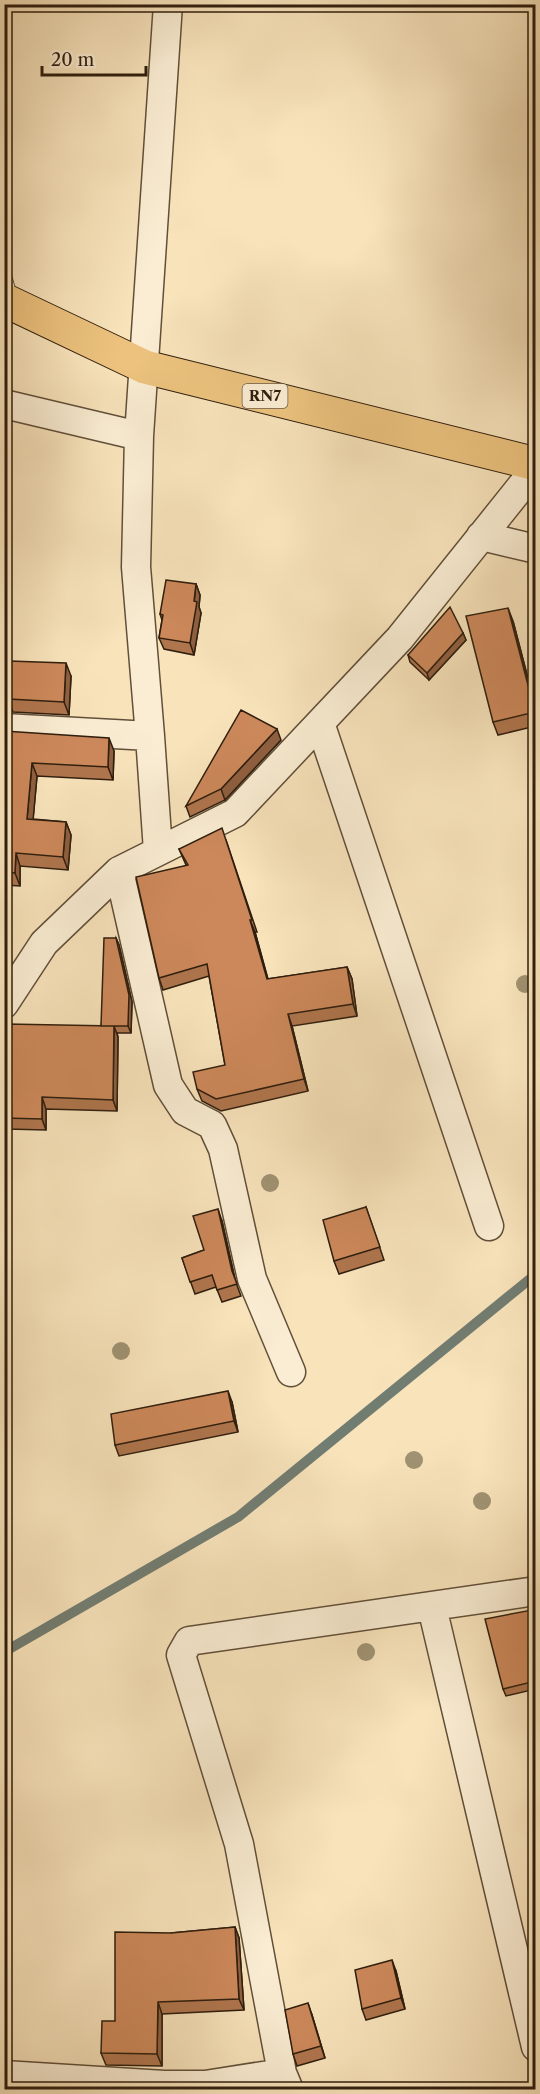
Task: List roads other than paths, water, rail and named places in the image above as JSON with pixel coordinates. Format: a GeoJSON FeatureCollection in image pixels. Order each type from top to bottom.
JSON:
{"type":"FeatureCollection","features":[{"type":"Feature","properties":{"kind":"highway","name":"RN7"},"geometry":{"type":"LineString","coordinates":[[7,294],[145,367],[536,466]]}},
{"type":"Feature","properties":{"kind":"street"},"geometry":{"type":"LineString","coordinates":[[158,851],[136,567],[139,436],[168,4]]}},
{"type":"Feature","properties":{"kind":"street"},"geometry":{"type":"LineString","coordinates":[[4,404],[139,436]]}},
{"type":"Feature","properties":{"kind":"street"},"geometry":{"type":"LineString","coordinates":[[6,998],[44,943],[119,871],[235,813],[400,638],[536,466]]}},
{"type":"Feature","properties":{"kind":"street"},"geometry":{"type":"LineString","coordinates":[[481,536],[536,549]]}},
{"type":"Feature","properties":{"kind":"street"},"geometry":{"type":"LineString","coordinates":[[320,723],[489,1226]]}},
{"type":"Feature","properties":{"kind":"street"},"geometry":{"type":"LineString","coordinates":[[4,728],[150,736]]}},
{"type":"Feature","properties":{"kind":"street"},"geometry":{"type":"LineString","coordinates":[[119,871],[168,1085],[185,1111],[212,1125],[224,1149],[252,1279],[291,1372]]}},
{"type":"Feature","properties":{"kind":"street"},"geometry":{"type":"LineString","coordinates":[[4,2075],[153,2084],[205,2085],[286,2081],[239,1844],[181,1655],[189,1641],[536,1592]]}},
{"type":"Feature","properties":{"kind":"street"},"geometry":{"type":"LineString","coordinates":[[432,1606],[536,2047]]}},
{"type":"Feature","properties":{"kind":"waterway"},"geometry":{"type":"LineString","coordinates":[[4,1652],[238,1517],[536,1274]]}}]}
